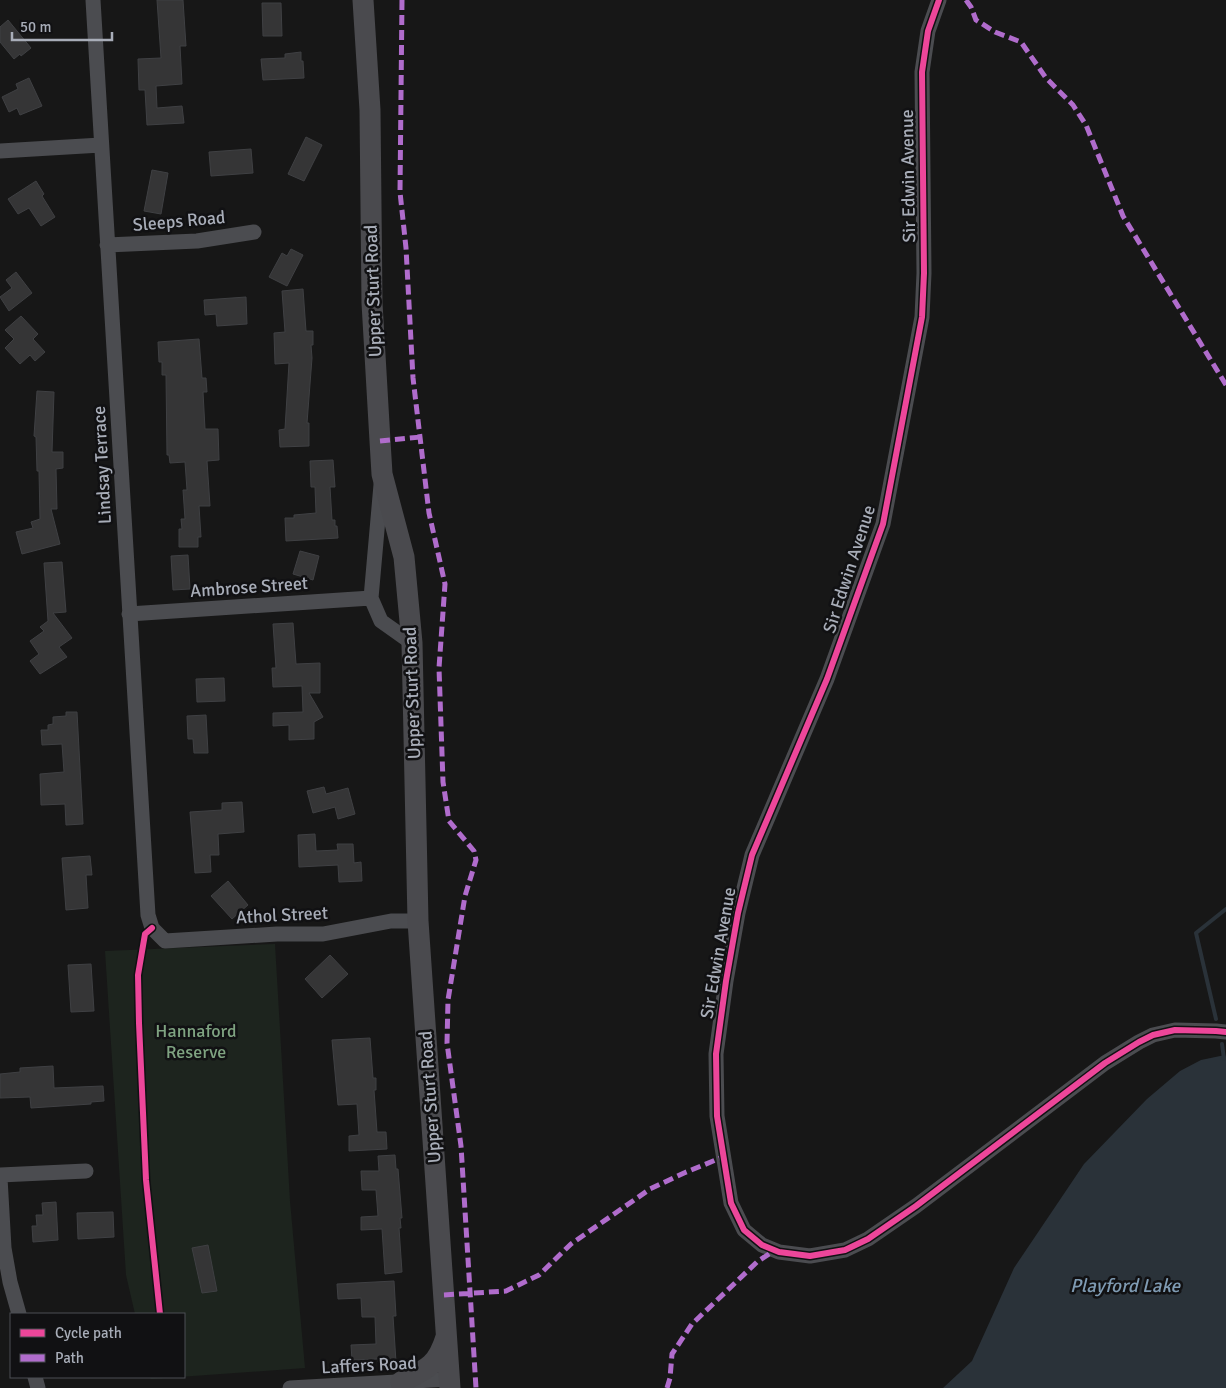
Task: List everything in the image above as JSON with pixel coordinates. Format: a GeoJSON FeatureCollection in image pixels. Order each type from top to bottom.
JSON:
{"type":"FeatureCollection","features":[{"type":"Feature","properties":{"kind":"main road","name":"Upper Sturt Road"},"geometry":{"type":"LineString","coordinates":[[363,0],[370,110],[372,303],[382,474],[404,557],[412,642],[418,921],[450,1384]]}},
{"type":"Feature","properties":{"kind":"main road"},"geometry":{"type":"LineString","coordinates":[[401,1382],[428,1369],[441,1353],[446,1334]]}},
{"type":"Feature","properties":{"kind":"street","name":"Lindsay Terrace"},"geometry":{"type":"LineString","coordinates":[[93,0],[148,915],[152,928]]}},
{"type":"Feature","properties":{"kind":"street","name":"Sir Edwin Avenue"},"geometry":{"type":"LineString","coordinates":[[939,0],[928,31],[922,72],[924,273],[922,317],[883,524],[827,680],[752,855],[738,913],[726,981],[716,1054],[717,1107],[731,1203],[744,1230],[762,1245],[775,1250],[810,1256],[845,1250],[868,1239],[916,1206],[1105,1063],[1139,1042],[1153,1035],[1175,1030],[1226,1032]]}},
{"type":"Feature","properties":{"kind":"street"},"geometry":{"type":"LineString","coordinates":[[0,151],[102,145]]}},
{"type":"Feature","properties":{"kind":"street","name":"Sleeps Road"},"geometry":{"type":"LineString","coordinates":[[107,245],[197,241],[254,232]]}},
{"type":"Feature","properties":{"kind":"street"},"geometry":{"type":"LineString","coordinates":[[382,474],[371,598],[381,621],[412,642]]}},
{"type":"Feature","properties":{"kind":"street","name":"Ambrose Street"},"geometry":{"type":"LineString","coordinates":[[130,614],[371,598]]}},
{"type":"Feature","properties":{"kind":"street","name":"Athol Street"},"geometry":{"type":"LineString","coordinates":[[152,928],[165,940],[277,934],[323,934],[390,921],[418,921]]}},
{"type":"Feature","properties":{"kind":"street"},"geometry":{"type":"LineString","coordinates":[[18,1313],[4,1248],[0,1177],[86,1171]]}},
{"type":"Feature","properties":{"kind":"street","name":"Laffers Road"},"geometry":{"type":"LineString","coordinates":[[290,1388],[401,1382],[450,1384]]}},
{"type":"Feature","properties":{"kind":"green space","name":"Hannaford Reserve"},"geometry":{"type":"Polygon","coordinates":[[[275,944],[290,1201],[305,1368],[185,1377],[185,1313],[135,1313],[126,1275],[105,951],[275,944]]]}},
{"type":"Feature","properties":{"kind":"water","name":"Playford Lake"},"geometry":{"type":"Polygon","coordinates":[[[1225,1055],[1226,1388],[943,1388],[972,1361],[1014,1268],[1084,1164],[1147,1099],[1180,1071],[1201,1060],[1225,1055]]]}},
{"type":"Feature","properties":{"kind":"building"},"geometry":{"type":"Polygon","coordinates":[[[157,0],[183,0],[186,46],[180,46],[182,84],[156,86],[157,108],[182,106],[184,123],[147,125],[145,90],[139,90],[138,59],[161,58],[157,0]]]}},
{"type":"Feature","properties":{"kind":"building"},"geometry":{"type":"Polygon","coordinates":[[[262,3],[281,3],[282,36],[263,36],[262,3]]]}},
{"type":"Feature","properties":{"kind":"building"},"geometry":{"type":"Polygon","coordinates":[[[8,20],[31,48],[14,59],[0,42],[0,27],[8,20]]]}},
{"type":"Feature","properties":{"kind":"building"},"geometry":{"type":"Polygon","coordinates":[[[301,52],[304,78],[263,80],[261,59],[285,58],[285,54],[301,52]]]}},
{"type":"Feature","properties":{"kind":"building"},"geometry":{"type":"Polygon","coordinates":[[[29,78],[42,106],[20,115],[17,108],[9,112],[2,97],[18,89],[16,84],[29,78]]]}},
{"type":"Feature","properties":{"kind":"building"},"geometry":{"type":"Polygon","coordinates":[[[306,137],[322,145],[304,181],[288,174],[306,137]]]}},
{"type":"Feature","properties":{"kind":"building"},"geometry":{"type":"Polygon","coordinates":[[[251,149],[253,173],[211,176],[209,152],[251,149]]]}},
{"type":"Feature","properties":{"kind":"building"},"geometry":{"type":"Polygon","coordinates":[[[152,170],[168,173],[161,214],[144,211],[152,170]]]}},
{"type":"Feature","properties":{"kind":"building"},"geometry":{"type":"Polygon","coordinates":[[[36,181],[44,194],[42,196],[55,217],[41,226],[29,208],[18,214],[8,199],[36,181]]]}},
{"type":"Feature","properties":{"kind":"building"},"geometry":{"type":"Polygon","coordinates":[[[291,249],[303,255],[287,286],[269,277],[282,253],[287,256],[291,249]]]}},
{"type":"Feature","properties":{"kind":"building"},"geometry":{"type":"Polygon","coordinates":[[[16,272],[32,293],[9,311],[0,297],[12,288],[6,280],[16,272]]]}},
{"type":"Feature","properties":{"kind":"building"},"geometry":{"type":"Polygon","coordinates":[[[303,289],[306,331],[313,331],[307,423],[309,423],[309,446],[280,447],[279,430],[285,429],[289,363],[275,364],[274,333],[285,332],[282,291],[303,289]]]}},
{"type":"Feature","properties":{"kind":"building"},"geometry":{"type":"Polygon","coordinates":[[[246,297],[247,324],[217,326],[216,314],[205,315],[204,300],[246,297]]]}},
{"type":"Feature","properties":{"kind":"building"},"geometry":{"type":"Polygon","coordinates":[[[21,316],[38,334],[33,339],[45,352],[35,361],[30,355],[20,364],[5,348],[14,339],[5,330],[21,316]]]}},
{"type":"Feature","properties":{"kind":"building"},"geometry":{"type":"Polygon","coordinates":[[[199,339],[202,378],[206,378],[207,392],[203,392],[205,429],[218,429],[219,460],[207,461],[210,506],[199,506],[201,537],[198,537],[198,547],[179,547],[179,529],[182,529],[181,519],[185,519],[183,490],[187,490],[185,462],[170,463],[169,455],[167,455],[166,375],[162,375],[162,362],[159,362],[158,342],[199,339]]]}},
{"type":"Feature","properties":{"kind":"building"},"geometry":{"type":"Polygon","coordinates":[[[37,391],[54,392],[52,452],[63,452],[63,468],[56,469],[57,509],[51,509],[60,544],[22,554],[16,532],[33,528],[31,522],[40,519],[39,471],[37,471],[36,437],[34,436],[37,391]]]}},
{"type":"Feature","properties":{"kind":"building"},"geometry":{"type":"Polygon","coordinates":[[[333,460],[335,487],[330,487],[332,520],[335,520],[335,526],[337,526],[338,538],[286,541],[285,518],[294,518],[294,515],[316,513],[315,487],[311,487],[310,461],[333,460]]]}},
{"type":"Feature","properties":{"kind":"building"},"geometry":{"type":"Polygon","coordinates":[[[300,551],[319,556],[313,580],[293,574],[300,551]]]}},
{"type":"Feature","properties":{"kind":"building"},"geometry":{"type":"Polygon","coordinates":[[[188,555],[190,589],[173,590],[171,556],[188,555]]]}},
{"type":"Feature","properties":{"kind":"building"},"geometry":{"type":"Polygon","coordinates":[[[62,562],[66,612],[53,613],[72,638],[59,647],[67,657],[40,674],[30,661],[39,654],[30,641],[44,631],[40,627],[48,621],[44,563],[62,562]]]}},
{"type":"Feature","properties":{"kind":"building"},"geometry":{"type":"Polygon","coordinates":[[[293,623],[296,664],[320,663],[320,693],[309,693],[323,717],[314,722],[314,739],[289,740],[289,725],[273,726],[273,713],[303,712],[302,686],[273,687],[272,668],[276,668],[273,624],[293,623]]]}},
{"type":"Feature","properties":{"kind":"building"},"geometry":{"type":"Polygon","coordinates":[[[224,678],[225,701],[197,702],[196,679],[224,678]]]}},
{"type":"Feature","properties":{"kind":"building"},"geometry":{"type":"Polygon","coordinates":[[[66,712],[77,712],[83,824],[66,825],[65,804],[41,805],[40,774],[64,772],[62,744],[42,745],[41,730],[48,730],[48,725],[53,724],[53,717],[66,716],[66,712]]]}},
{"type":"Feature","properties":{"kind":"building"},"geometry":{"type":"Polygon","coordinates":[[[206,715],[208,753],[194,753],[193,739],[188,739],[187,716],[206,715]]]}},
{"type":"Feature","properties":{"kind":"building"},"geometry":{"type":"Polygon","coordinates":[[[324,787],[326,794],[348,788],[355,814],[338,819],[335,807],[313,813],[307,791],[324,787]]]}},
{"type":"Feature","properties":{"kind":"building"},"geometry":{"type":"Polygon","coordinates":[[[242,802],[244,832],[218,834],[219,855],[210,855],[211,872],[195,873],[190,812],[222,810],[222,803],[242,802]]]}},
{"type":"Feature","properties":{"kind":"building"},"geometry":{"type":"Polygon","coordinates":[[[315,834],[316,851],[338,850],[337,844],[353,844],[354,863],[361,862],[362,881],[339,882],[338,865],[299,867],[298,835],[315,834]]]}},
{"type":"Feature","properties":{"kind":"building"},"geometry":{"type":"Polygon","coordinates":[[[90,856],[92,875],[86,875],[88,908],[66,910],[62,858],[90,856]]]}},
{"type":"Feature","properties":{"kind":"building"},"geometry":{"type":"Polygon","coordinates":[[[228,881],[248,905],[232,919],[211,896],[228,881]]]}},
{"type":"Feature","properties":{"kind":"building"},"geometry":{"type":"Polygon","coordinates":[[[330,955],[348,974],[322,998],[305,979],[330,955]]]}},
{"type":"Feature","properties":{"kind":"building"},"geometry":{"type":"Polygon","coordinates":[[[91,964],[94,1011],[71,1012],[68,965],[91,964]]]}},
{"type":"Feature","properties":{"kind":"building"},"geometry":{"type":"Polygon","coordinates":[[[370,1038],[373,1078],[376,1078],[376,1090],[374,1090],[377,1132],[386,1132],[387,1149],[349,1151],[349,1136],[359,1135],[357,1104],[338,1105],[332,1040],[370,1038]]]}},
{"type":"Feature","properties":{"kind":"building"},"geometry":{"type":"Polygon","coordinates":[[[53,1066],[54,1088],[103,1086],[104,1101],[91,1102],[91,1104],[31,1108],[30,1097],[0,1098],[0,1074],[20,1072],[20,1068],[53,1066]]]}},
{"type":"Feature","properties":{"kind":"building"},"geometry":{"type":"Polygon","coordinates":[[[395,1155],[402,1218],[400,1218],[401,1228],[399,1228],[402,1272],[385,1274],[382,1229],[361,1230],[361,1217],[378,1216],[376,1190],[362,1190],[361,1171],[379,1171],[378,1156],[395,1155]]]}},
{"type":"Feature","properties":{"kind":"building"},"geometry":{"type":"Polygon","coordinates":[[[56,1202],[58,1240],[33,1242],[32,1226],[37,1226],[36,1215],[43,1215],[42,1203],[56,1202]]]}},
{"type":"Feature","properties":{"kind":"building"},"geometry":{"type":"Polygon","coordinates":[[[113,1212],[114,1237],[78,1239],[77,1213],[113,1212]]]}},
{"type":"Feature","properties":{"kind":"building"},"geometry":{"type":"Polygon","coordinates":[[[208,1245],[217,1291],[202,1293],[192,1248],[208,1245]]]}},
{"type":"Feature","properties":{"kind":"building"},"geometry":{"type":"Polygon","coordinates":[[[394,1281],[396,1316],[393,1316],[396,1362],[378,1362],[378,1359],[352,1360],[351,1345],[376,1344],[375,1317],[362,1317],[361,1298],[338,1299],[337,1284],[394,1281]]]}},
{"type":"Feature","properties":{"kind":"waterway"},"geometry":{"type":"LineString","coordinates":[[1216,1019],[1196,933],[1226,909]]}},
{"type":"Feature","properties":{"kind":"waterway"},"geometry":{"type":"LineString","coordinates":[[1222,1044],[1224,1059]]}},
{"type":"Feature","properties":{"kind":"marked path"},"geometry":{"type":"LineString","coordinates":[[402,0],[400,192],[406,248],[413,378],[429,513],[445,584],[439,668],[443,782],[449,821],[474,851],[476,860],[465,896],[448,1000],[447,1043],[461,1146],[476,1388]]}},
{"type":"Feature","properties":{"kind":"marked path"},"geometry":{"type":"LineString","coordinates":[[966,0],[976,20],[995,32],[1021,42],[1046,78],[1073,105],[1086,125],[1123,216],[1226,385]]}},
{"type":"Feature","properties":{"kind":"marked path"},"geometry":{"type":"LineString","coordinates":[[380,441],[421,437]]}},
{"type":"Feature","properties":{"kind":"marked path"},"geometry":{"type":"LineString","coordinates":[[444,1295],[506,1291],[539,1275],[571,1244],[650,1189],[723,1157]]}},
{"type":"Feature","properties":{"kind":"marked path"},"geometry":{"type":"LineString","coordinates":[[667,1388],[670,1378],[672,1354],[692,1324],[757,1262],[775,1250]]}},
{"type":"Feature","properties":{"kind":"cycle path"},"geometry":{"type":"LineString","coordinates":[[939,0],[928,31],[922,72],[924,273],[922,317],[883,524],[827,679],[752,855],[738,913],[726,981],[716,1054],[717,1116],[731,1203],[744,1230],[762,1245],[779,1252],[810,1256],[845,1250],[868,1239],[916,1206],[1105,1063],[1139,1042],[1153,1035],[1175,1030],[1226,1032]]}},
{"type":"Feature","properties":{"kind":"cycle path"},"geometry":{"type":"LineString","coordinates":[[152,928],[145,934],[138,975],[146,1180],[160,1313]]}}]}
